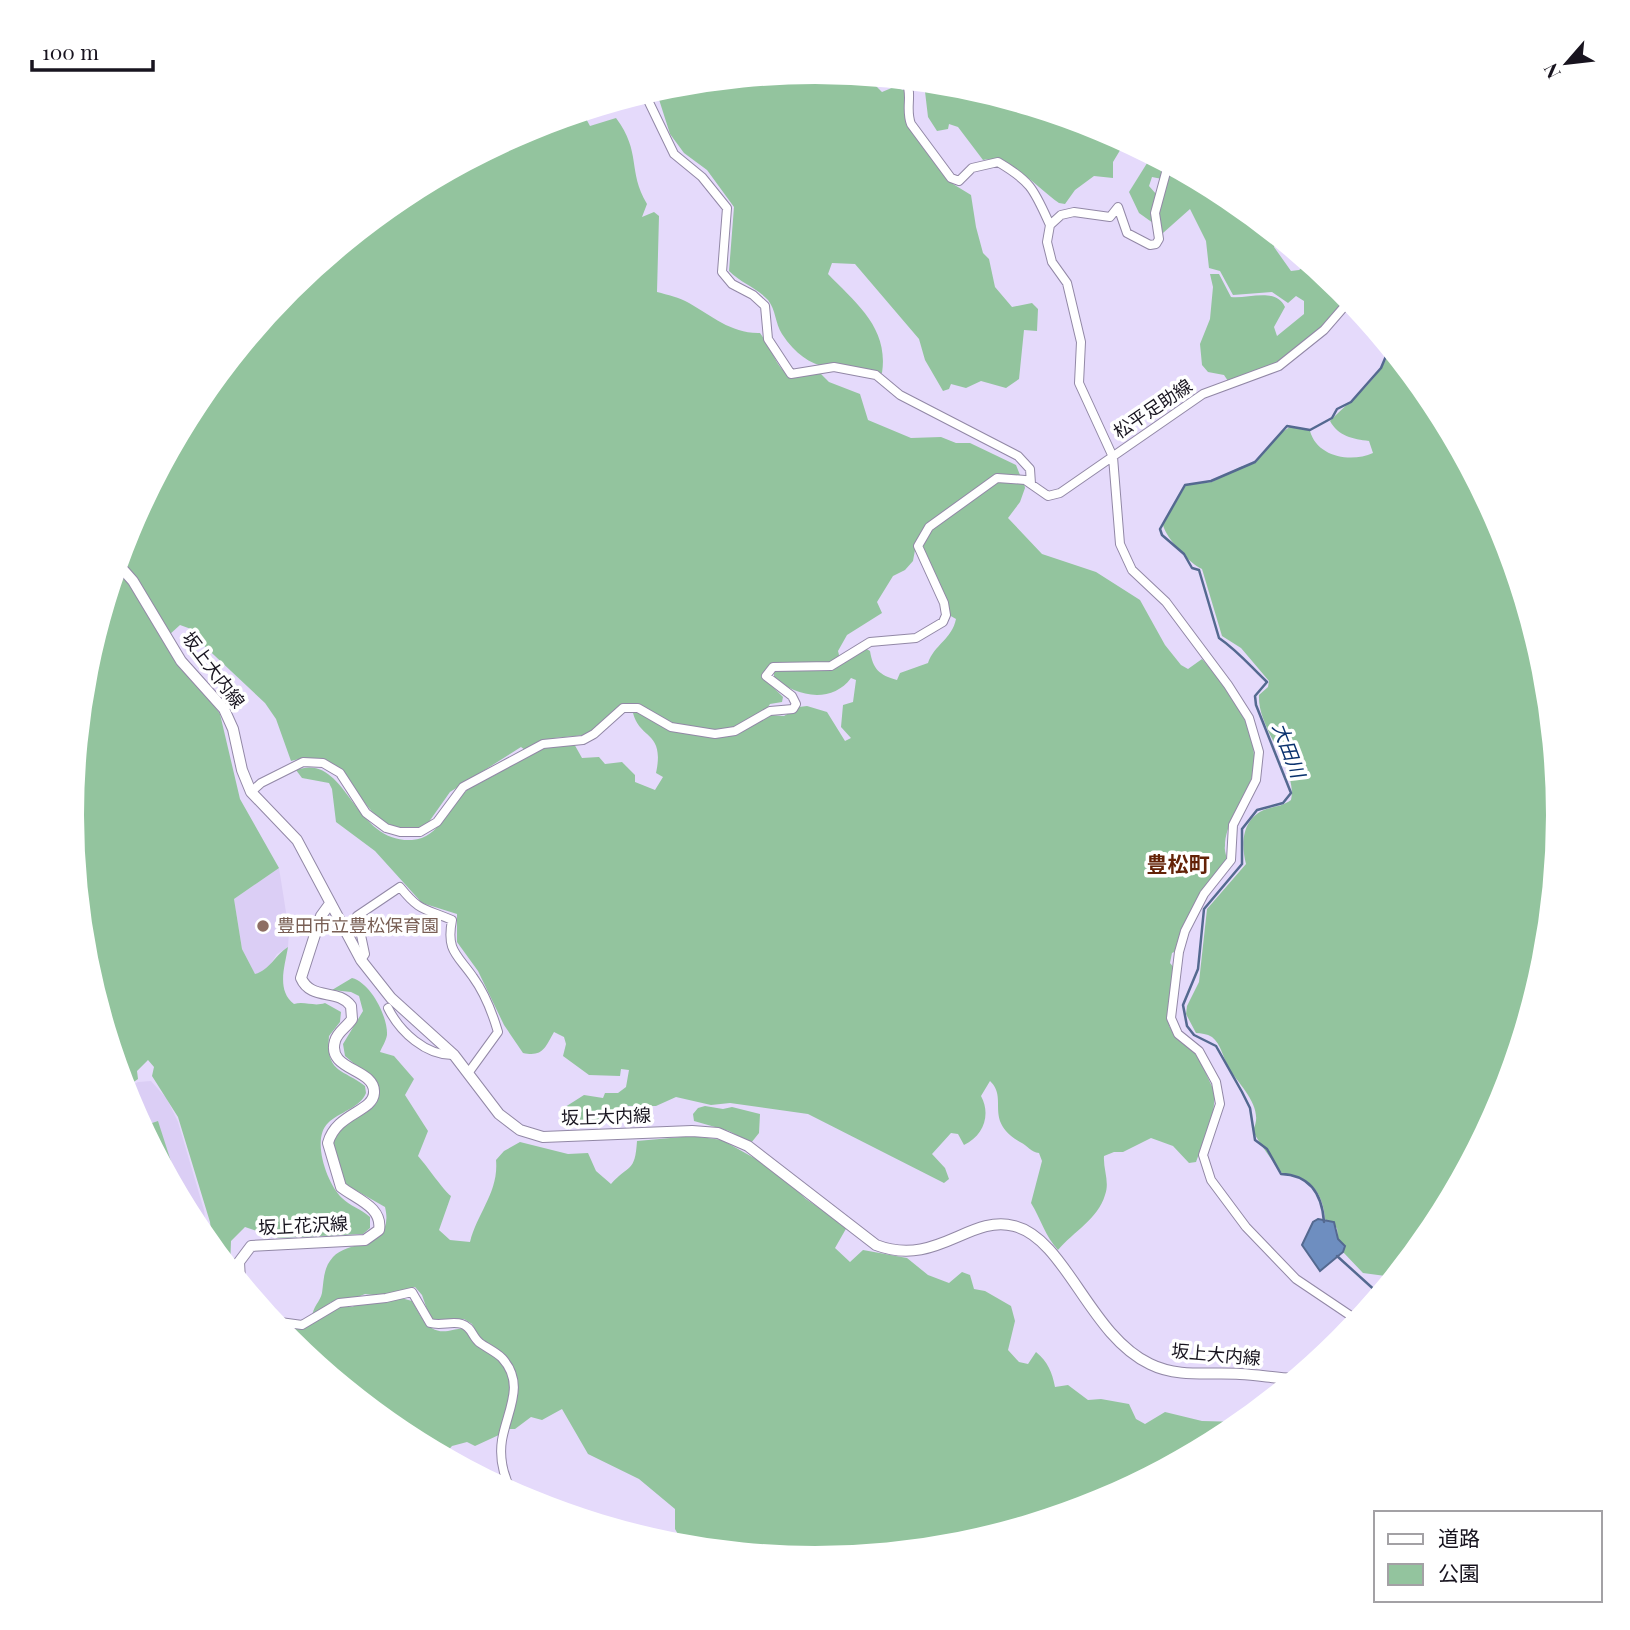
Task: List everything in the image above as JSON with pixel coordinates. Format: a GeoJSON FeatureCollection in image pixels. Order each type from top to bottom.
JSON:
{"type":"FeatureCollection","features":[{"type":"Feature","properties":{"kind":"main road","name":"坂上大内線"},"geometry":{"type":"LineString","coordinates":[[126,573],[181,660],[229,717],[251,792],[297,840],[328,905],[360,960],[386,993],[454,1055],[499,1114],[530,1134],[558,1137],[692,1131],[718,1133],[748,1146],[876,1245],[895,1252],[923,1251],[999,1224],[1014,1226],[1048,1247],[1100,1322],[1116,1341],[1136,1357],[1175,1372],[1280,1379]]}},
{"type":"Feature","properties":{"kind":"main road","name":"坂上花沢線"},"geometry":{"type":"LineString","coordinates":[[239,1265],[251,1246],[365,1240],[379,1230],[381,1222],[374,1209],[341,1187],[328,1143],[338,1122],[369,1105],[374,1094],[372,1084],[366,1077],[342,1063],[335,1054],[336,1038],[352,1019],[351,1006],[341,997],[311,990],[301,978],[321,916],[328,905]]}},
{"type":"Feature","properties":{"kind":"street"},"geometry":{"type":"LineString","coordinates":[[909,90],[907,115],[911,124],[951,178],[959,181],[972,167],[998,162],[1023,177],[1032,187],[1050,225],[1047,242],[1052,262],[1067,283],[1081,342],[1079,383],[1113,457],[1117,535],[1126,561],[1132,570],[1167,602],[1249,718],[1259,752],[1256,780],[1233,825],[1231,860],[1204,894],[1185,931],[1171,1017],[1174,1029],[1199,1051],[1218,1094],[1220,1104],[1205,1144],[1204,1164],[1217,1190],[1273,1257],[1296,1279],[1349,1314]]}},
{"type":"Feature","properties":{"kind":"street"},"geometry":{"type":"LineString","coordinates":[[650,103],[674,154],[702,177],[727,208],[722,272],[732,284],[753,295],[765,306],[768,339],[788,372],[798,375],[834,368],[876,375],[900,395],[1018,456],[1030,469],[1031,484]]}},
{"type":"Feature","properties":{"kind":"street"},"geometry":{"type":"LineString","coordinates":[[1050,225],[1061,215],[1074,212],[1110,217],[1118,207],[1127,233],[1150,245],[1156,244],[1159,235],[1155,214],[1166,174]]}},
{"type":"Feature","properties":{"kind":"street","name":"松平足助線"},"geometry":{"type":"LineString","coordinates":[[1031,484],[1048,496],[1055,495],[1212,389],[1266,373],[1279,366],[1324,330],[1342,309]]}},
{"type":"Feature","properties":{"kind":"street"},"geometry":{"type":"LineString","coordinates":[[251,792],[261,783],[303,762],[323,763],[340,773],[355,800],[372,818],[386,828],[412,834],[429,829],[463,787],[543,744],[583,740],[594,734],[623,708],[638,708],[671,727],[716,734],[736,731],[770,711],[793,709],[796,704],[792,696],[766,676],[768,672],[779,666],[831,666],[870,642],[916,638],[943,622],[946,615],[944,603],[918,546],[924,532],[997,478],[1025,480],[1031,484]]}},
{"type":"Feature","properties":{"kind":"street"},"geometry":{"type":"LineString","coordinates":[[360,960],[365,954],[357,916],[400,887],[414,904],[427,913],[452,920],[449,935],[453,951],[474,978],[498,1032],[469,1072]]}},
{"type":"Feature","properties":{"kind":"street"},"geometry":{"type":"LineString","coordinates":[[388,1008],[411,1038],[441,1056],[454,1055]]}},
{"type":"Feature","properties":{"kind":"street"},"geometry":{"type":"LineString","coordinates":[[290,1323],[302,1325],[339,1303],[412,1292],[430,1323],[444,1326],[461,1323],[471,1329],[476,1340],[501,1357],[513,1377],[515,1388],[502,1440],[501,1464],[506,1477]]}},
{"type":"Feature","properties":{"kind":"shaded area","name":"豊田市立豊松保育園"},"geometry":{"type":"Polygon","coordinates":[[[279,868],[289,931],[288,947],[277,954],[267,970],[255,975],[242,949],[234,899],[279,868]]]}},
{"type":"Feature","properties":{"kind":"shaded area"},"geometry":{"type":"Polygon","coordinates":[[[151,1081],[167,1099],[178,1122],[205,1218],[159,1138],[136,1083],[151,1081]]]}},
{"type":"Feature","properties":{"kind":"green space"},"geometry":{"type":"Polygon","coordinates":[[[815,84],[877,87],[882,92],[891,88],[907,91],[916,136],[953,184],[971,195],[976,227],[983,253],[989,259],[995,287],[1012,307],[1032,303],[1038,309],[1037,331],[1024,330],[1019,379],[1006,388],[981,381],[966,388],[951,384],[949,389],[943,391],[925,360],[919,339],[855,264],[832,263],[828,274],[859,306],[875,330],[883,357],[882,373],[839,370],[803,357],[782,334],[768,300],[729,271],[734,207],[707,170],[684,153],[670,134],[659,101],[672,98],[720,90],[815,84]]]}},
{"type":"Feature","properties":{"kind":"green space"},"geometry":{"type":"Polygon","coordinates":[[[925,93],[1004,109],[1050,123],[1120,151],[1113,162],[1113,178],[1094,176],[1075,190],[1065,204],[1059,203],[1013,168],[993,160],[983,160],[958,127],[949,124],[948,129],[937,131],[928,117],[925,93]]]}},
{"type":"Feature","properties":{"kind":"green space"},"geometry":{"type":"Polygon","coordinates":[[[616,118],[629,141],[637,181],[647,204],[642,217],[654,212],[659,216],[657,292],[685,301],[740,331],[760,333],[781,368],[787,373],[805,375],[819,372],[829,382],[860,394],[868,420],[911,438],[941,437],[956,443],[970,443],[1016,465],[1020,475],[1001,475],[926,525],[917,539],[913,561],[905,570],[893,576],[877,602],[882,613],[847,635],[838,651],[840,659],[831,664],[771,666],[766,669],[767,681],[783,697],[782,702],[770,704],[752,721],[740,726],[713,730],[686,728],[668,724],[638,706],[625,704],[586,735],[554,738],[525,750],[521,747],[450,792],[426,826],[402,828],[384,822],[333,765],[315,758],[291,761],[276,719],[265,703],[198,640],[191,629],[180,625],[169,635],[126,572],[159,492],[182,449],[207,409],[265,333],[333,265],[409,207],[492,159],[587,121],[590,126],[616,118]]]}},
{"type":"Feature","properties":{"kind":"green space"},"geometry":{"type":"Polygon","coordinates":[[[1147,164],[1164,173],[1162,179],[1152,177],[1149,186],[1157,195],[1153,223],[1139,213],[1129,192],[1147,164]]]}},
{"type":"Feature","properties":{"kind":"green space"},"geometry":{"type":"Polygon","coordinates":[[[1168,175],[1221,207],[1260,235],[1274,246],[1291,271],[1301,269],[1341,308],[1334,317],[1276,365],[1228,381],[1224,375],[1208,372],[1202,365],[1200,344],[1210,319],[1213,287],[1210,274],[1219,274],[1231,297],[1261,295],[1275,297],[1281,301],[1285,307],[1274,327],[1277,336],[1304,314],[1304,301],[1296,296],[1288,303],[1272,292],[1233,295],[1220,271],[1209,268],[1206,241],[1190,209],[1163,233],[1160,231],[1157,214],[1168,175]]]}},
{"type":"Feature","properties":{"kind":"green space"},"geometry":{"type":"Polygon","coordinates":[[[1386,359],[1423,409],[1448,450],[1471,492],[1507,580],[1532,672],[1540,720],[1546,815],[1540,910],[1532,958],[1507,1050],[1471,1138],[1448,1181],[1423,1221],[1382,1276],[1363,1273],[1343,1252],[1345,1246],[1338,1239],[1337,1228],[1325,1219],[1318,1193],[1307,1181],[1282,1173],[1270,1158],[1253,1130],[1256,1122],[1254,1105],[1228,1067],[1215,1040],[1208,1035],[1196,1033],[1186,1014],[1199,982],[1207,909],[1246,864],[1243,847],[1249,823],[1261,811],[1291,800],[1292,788],[1260,708],[1259,695],[1268,687],[1269,681],[1241,648],[1222,636],[1202,569],[1179,550],[1163,525],[1186,485],[1212,482],[1240,467],[1255,463],[1281,433],[1291,426],[1310,431],[1320,447],[1336,456],[1355,457],[1373,453],[1369,441],[1342,433],[1330,421],[1364,389],[1386,359]]]}},
{"type":"Feature","properties":{"kind":"green space"},"geometry":{"type":"Polygon","coordinates":[[[999,480],[1024,483],[1020,502],[1008,518],[1042,554],[1096,572],[1140,600],[1165,645],[1181,665],[1188,669],[1202,659],[1236,703],[1251,737],[1254,754],[1253,772],[1247,790],[1227,831],[1227,862],[1176,951],[1172,953],[1170,963],[1174,968],[1169,1026],[1176,1036],[1196,1052],[1215,1093],[1213,1115],[1196,1162],[1189,1163],[1173,1146],[1151,1138],[1123,1152],[1104,1156],[1107,1185],[1102,1204],[1058,1250],[1031,1203],[1042,1161],[1039,1153],[1009,1134],[1002,1126],[998,1095],[990,1081],[981,1096],[985,1117],[981,1130],[964,1145],[958,1134],[951,1133],[932,1154],[945,1168],[949,1179],[944,1183],[808,1114],[730,1103],[711,1105],[676,1097],[656,1106],[628,1106],[606,1119],[586,1124],[562,1109],[584,1095],[603,1098],[605,1093],[618,1093],[626,1087],[629,1070],[621,1069],[620,1076],[589,1075],[563,1056],[566,1044],[564,1037],[554,1032],[546,1047],[539,1052],[523,1053],[504,1025],[478,971],[457,942],[457,914],[422,903],[375,851],[336,822],[329,783],[302,778],[296,770],[313,768],[327,773],[376,828],[392,837],[412,840],[422,838],[437,828],[459,797],[469,789],[532,754],[561,744],[573,742],[582,758],[599,757],[605,764],[622,762],[635,775],[635,782],[655,790],[663,777],[656,773],[658,759],[655,743],[636,722],[633,713],[639,712],[669,730],[711,737],[770,715],[784,716],[799,707],[807,706],[827,712],[845,741],[851,738],[841,727],[843,705],[853,702],[856,680],[851,678],[834,692],[813,695],[783,684],[774,677],[774,671],[832,668],[865,648],[870,651],[878,670],[897,680],[900,673],[928,663],[934,651],[951,632],[956,619],[949,615],[946,597],[942,595],[921,546],[930,530],[999,480]]]}},
{"type":"Feature","properties":{"kind":"green space"},"geometry":{"type":"Polygon","coordinates":[[[124,578],[220,714],[240,799],[279,868],[234,899],[242,949],[255,974],[265,969],[288,947],[283,985],[288,998],[294,1004],[325,1003],[341,1012],[340,1022],[329,1036],[330,1057],[337,1068],[365,1086],[366,1093],[354,1106],[328,1123],[323,1130],[321,1150],[326,1172],[336,1191],[345,1201],[370,1217],[370,1228],[363,1234],[278,1238],[245,1227],[231,1241],[231,1254],[210,1226],[178,1117],[152,1076],[154,1067],[148,1060],[137,1071],[138,1079],[135,1081],[123,1050],[98,958],[90,910],[84,815],[90,720],[98,672],[124,578]]]}},
{"type":"Feature","properties":{"kind":"green space"},"geometry":{"type":"Polygon","coordinates":[[[352,978],[366,986],[381,1010],[387,1028],[380,1052],[394,1056],[414,1079],[405,1095],[428,1131],[418,1156],[451,1196],[439,1230],[450,1240],[470,1242],[491,1192],[496,1160],[504,1151],[520,1142],[568,1154],[588,1153],[596,1171],[611,1184],[633,1163],[637,1141],[693,1136],[722,1140],[774,1169],[806,1199],[847,1227],[835,1248],[850,1262],[863,1250],[907,1258],[928,1275],[949,1283],[962,1272],[970,1275],[974,1289],[985,1291],[1011,1306],[1015,1321],[1008,1350],[1019,1362],[1028,1364],[1036,1352],[1049,1368],[1055,1387],[1068,1385],[1088,1400],[1101,1399],[1129,1404],[1136,1419],[1145,1424],[1165,1412],[1202,1421],[1223,1422],[1138,1471],[1095,1490],[1050,1507],[958,1532],[910,1540],[815,1546],[720,1540],[677,1533],[675,1509],[639,1479],[588,1454],[562,1409],[542,1420],[531,1417],[515,1429],[508,1429],[515,1375],[510,1361],[479,1338],[472,1324],[464,1319],[431,1321],[422,1295],[415,1287],[381,1296],[365,1294],[348,1301],[331,1302],[312,1317],[321,1296],[327,1265],[333,1257],[340,1251],[377,1237],[386,1221],[385,1207],[343,1183],[332,1151],[332,1141],[340,1128],[369,1110],[377,1103],[378,1097],[377,1083],[345,1056],[343,1044],[363,1011],[359,996],[351,992],[332,990],[352,978]]]}},
{"type":"Feature","properties":{"kind":"green space"},"geometry":{"type":"Polygon","coordinates":[[[705,1106],[723,1109],[732,1107],[760,1114],[759,1133],[751,1143],[729,1131],[694,1121],[693,1114],[698,1108],[705,1106]]]}},
{"type":"Feature","properties":{"kind":"green space"},"geometry":{"type":"Polygon","coordinates":[[[158,1121],[170,1158],[159,1138],[152,1123],[158,1121]]]}},
{"type":"Feature","properties":{"kind":"green space"},"geometry":{"type":"Polygon","coordinates":[[[401,1298],[412,1301],[430,1327],[441,1331],[465,1329],[494,1355],[502,1364],[510,1384],[501,1434],[475,1446],[467,1442],[450,1448],[370,1395],[293,1327],[304,1327],[340,1305],[352,1307],[364,1301],[401,1298]]]}},
{"type":"Feature","properties":{"kind":"water"},"geometry":{"type":"Polygon","coordinates":[[[1318,1219],[1334,1222],[1338,1239],[1345,1246],[1343,1252],[1320,1271],[1302,1245],[1313,1222],[1318,1219]]]}},
{"type":"Feature","properties":{"kind":"waterway","name":"大田川"},"geometry":{"type":"LineString","coordinates":[[1324,1222],[1321,1203],[1313,1188],[1300,1178],[1281,1174],[1267,1149],[1255,1140],[1250,1108],[1216,1046],[1194,1035],[1187,1026],[1183,1005],[1198,969],[1204,909],[1242,864],[1242,829],[1257,810],[1283,803],[1291,793],[1256,705],[1255,696],[1267,682],[1219,638],[1199,570],[1192,568],[1184,554],[1162,535],[1160,529],[1185,485],[1211,481],[1255,462],[1287,426],[1310,430],[1332,418],[1337,409],[1351,402],[1381,368],[1385,358]]}},
{"type":"Feature","properties":{"kind":"waterway","name":"大田川"},"geometry":{"type":"LineString","coordinates":[[1337,1256],[1372,1288]]}},
{"type":"Feature","properties":{"kind":"place","name":"豊田市立豊松保育園"},"geometry":{"type":"Point","coordinates":[263,926]}},
{"type":"Feature","properties":{"kind":"district","name":"豊松町"},"geometry":{"type":"Point","coordinates":[1178,865]}}]}
